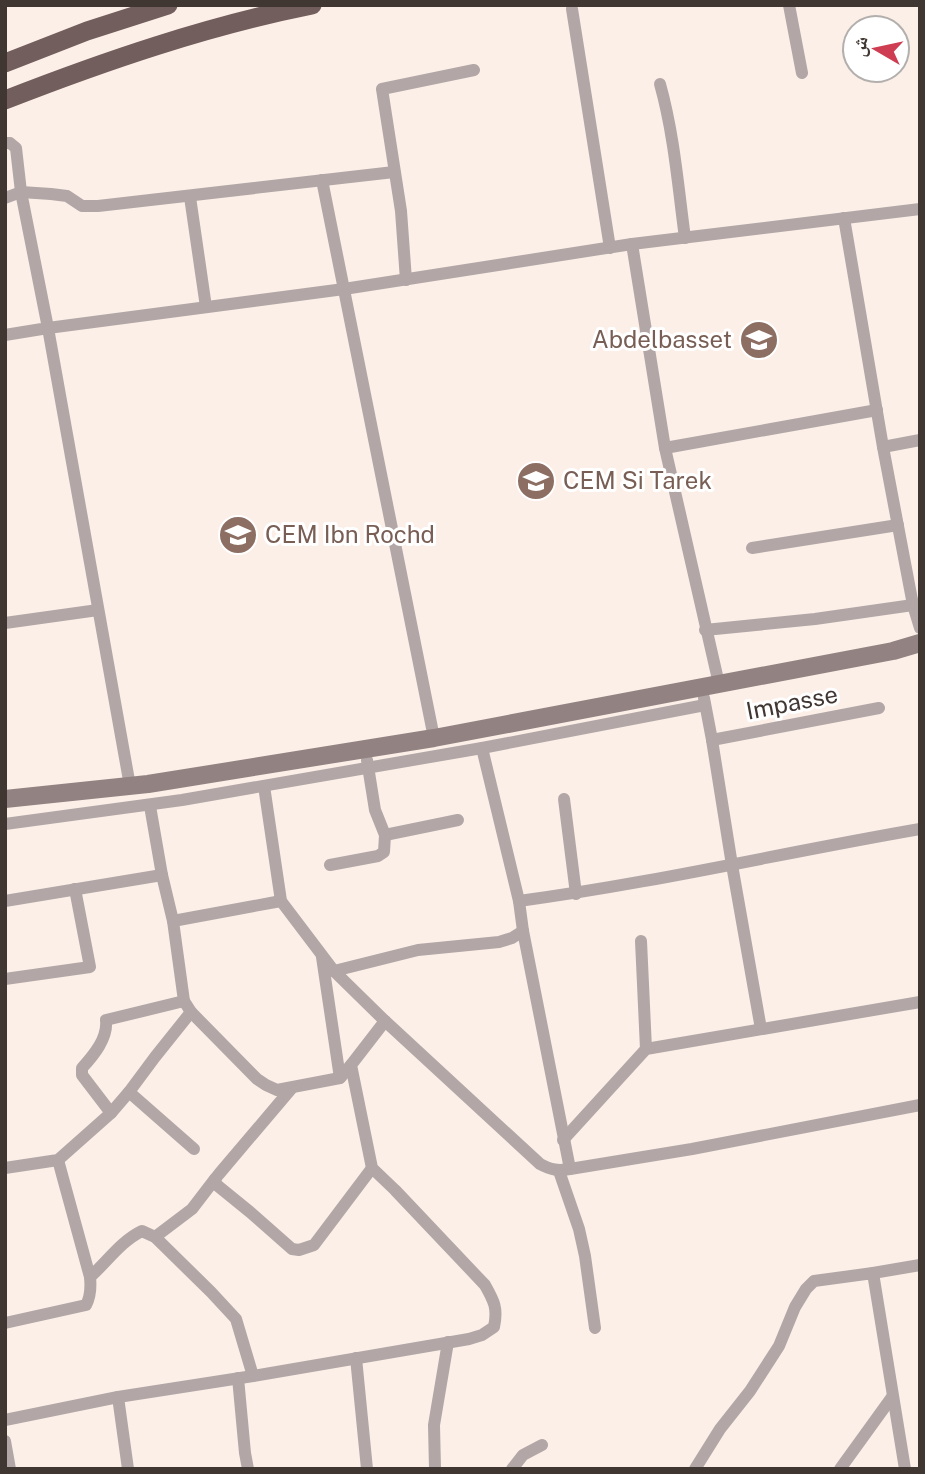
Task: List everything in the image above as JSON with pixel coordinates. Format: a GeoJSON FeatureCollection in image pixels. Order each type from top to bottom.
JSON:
{"type":"FeatureCollection","features":[{"type":"Feature","properties":{"kind":"highway"},"geometry":{"type":"LineString","coordinates":[[5,63],[87,31],[168,5]]}},
{"type":"Feature","properties":{"kind":"highway"},"geometry":{"type":"LineString","coordinates":[[5,100],[111,60],[169,42],[312,5]]}},
{"type":"Feature","properties":{"kind":"main road"},"geometry":{"type":"LineString","coordinates":[[5,799],[130,786],[708,692],[920,643]]}},
{"type":"Feature","properties":{"kind":"street"},"geometry":{"type":"LineString","coordinates":[[789,5],[802,73]]}},
{"type":"Feature","properties":{"kind":"street"},"geometry":{"type":"LineString","coordinates":[[572,9],[610,247]]}},
{"type":"Feature","properties":{"kind":"street"},"geometry":{"type":"LineString","coordinates":[[406,280],[401,211],[382,89],[474,70]]}},
{"type":"Feature","properties":{"kind":"street"},"geometry":{"type":"LineString","coordinates":[[660,84],[669,118],[685,238]]}},
{"type":"Feature","properties":{"kind":"street"},"geometry":{"type":"LineString","coordinates":[[5,143],[16,148],[130,786]]}},
{"type":"Feature","properties":{"kind":"street"},"geometry":{"type":"LineString","coordinates":[[5,198],[22,192],[67,196],[82,206],[98,206],[394,172]]}},
{"type":"Feature","properties":{"kind":"street"},"geometry":{"type":"LineString","coordinates":[[321,180],[434,738]]}},
{"type":"Feature","properties":{"kind":"street"},"geometry":{"type":"LineString","coordinates":[[190,197],[206,307]]}},
{"type":"Feature","properties":{"kind":"street"},"geometry":{"type":"LineString","coordinates":[[5,335],[406,280],[610,247],[920,209]]}},
{"type":"Feature","properties":{"kind":"street"},"geometry":{"type":"LineString","coordinates":[[844,218],[883,447],[920,628]]}},
{"type":"Feature","properties":{"kind":"street"},"geometry":{"type":"LineString","coordinates":[[632,244],[665,448],[705,630],[712,740],[761,1029]]}},
{"type":"Feature","properties":{"kind":"street"},"geometry":{"type":"LineString","coordinates":[[665,448],[877,410]]}},
{"type":"Feature","properties":{"kind":"street"},"geometry":{"type":"LineString","coordinates":[[883,447],[920,440]]}},
{"type":"Feature","properties":{"kind":"street"},"geometry":{"type":"LineString","coordinates":[[752,548],[898,525]]}},
{"type":"Feature","properties":{"kind":"street"},"geometry":{"type":"LineString","coordinates":[[705,630],[917,605]]}},
{"type":"Feature","properties":{"kind":"street"},"geometry":{"type":"LineString","coordinates":[[5,623],[98,610]]}},
{"type":"Feature","properties":{"kind":"street"},"geometry":{"type":"LineString","coordinates":[[5,824],[150,806],[482,748],[708,692]]}},
{"type":"Feature","properties":{"kind":"street","name":"Impasse"},"geometry":{"type":"LineString","coordinates":[[712,740],[879,708]]}},
{"type":"Feature","properties":{"kind":"street"},"geometry":{"type":"LineString","coordinates":[[482,748],[519,901],[563,1140],[564,1170],[581,1238],[595,1328]]}},
{"type":"Feature","properties":{"kind":"street"},"geometry":{"type":"LineString","coordinates":[[330,865],[378,856],[384,852],[384,835],[375,810],[365,749]]}},
{"type":"Feature","properties":{"kind":"street"},"geometry":{"type":"LineString","coordinates":[[264,786],[281,901],[321,956],[385,1021],[540,1164],[550,1170],[692,1149],[920,1105]]}},
{"type":"Feature","properties":{"kind":"street"},"geometry":{"type":"LineString","coordinates":[[564,799],[576,894]]}},
{"type":"Feature","properties":{"kind":"street"},"geometry":{"type":"LineString","coordinates":[[150,806],[187,1007],[266,1085],[277,1090],[340,1078],[385,1021]]}},
{"type":"Feature","properties":{"kind":"street"},"geometry":{"type":"LineString","coordinates":[[384,835],[457,820]]}},
{"type":"Feature","properties":{"kind":"street"},"geometry":{"type":"LineString","coordinates":[[519,901],[576,894],[920,829]]}},
{"type":"Feature","properties":{"kind":"street"},"geometry":{"type":"LineString","coordinates":[[5,901],[162,875]]}},
{"type":"Feature","properties":{"kind":"street"},"geometry":{"type":"LineString","coordinates":[[5,979],[90,967],[75,889]]}},
{"type":"Feature","properties":{"kind":"street"},"geometry":{"type":"LineString","coordinates":[[173,921],[281,901]]}},
{"type":"Feature","properties":{"kind":"street"},"geometry":{"type":"LineString","coordinates":[[334,971],[418,950],[499,942],[523,931]]}},
{"type":"Feature","properties":{"kind":"street"},"geometry":{"type":"LineString","coordinates":[[641,941],[646,1049]]}},
{"type":"Feature","properties":{"kind":"street"},"geometry":{"type":"LineString","coordinates":[[321,956],[340,1078]]}},
{"type":"Feature","properties":{"kind":"street"},"geometry":{"type":"LineString","coordinates":[[563,1140],[646,1049],[920,1002]]}},
{"type":"Feature","properties":{"kind":"street"},"geometry":{"type":"LineString","coordinates":[[5,1168],[58,1160],[111,1113],[129,1092],[187,1007]]}},
{"type":"Feature","properties":{"kind":"street"},"geometry":{"type":"LineString","coordinates":[[111,1113],[82,1075],[82,1068],[95,1054],[107,1027],[106,1020],[187,1007]]}},
{"type":"Feature","properties":{"kind":"street"},"geometry":{"type":"LineString","coordinates":[[5,1420],[118,1397],[449,1342],[482,1335],[494,1327],[497,1314],[494,1301],[485,1285],[372,1168],[351,1065]]}},
{"type":"Feature","properties":{"kind":"street"},"geometry":{"type":"LineString","coordinates":[[155,1237],[192,1209],[291,1088]]}},
{"type":"Feature","properties":{"kind":"street"},"geometry":{"type":"LineString","coordinates":[[129,1092],[194,1149]]}},
{"type":"Feature","properties":{"kind":"street"},"geometry":{"type":"LineString","coordinates":[[5,1323],[86,1305],[89,1296],[90,1277],[58,1160]]}},
{"type":"Feature","properties":{"kind":"street"},"geometry":{"type":"LineString","coordinates":[[215,1179],[219,1186],[295,1251],[314,1245],[372,1168]]}},
{"type":"Feature","properties":{"kind":"street"},"geometry":{"type":"LineString","coordinates":[[90,1277],[130,1237],[142,1231],[155,1237],[236,1319],[253,1376]]}},
{"type":"Feature","properties":{"kind":"street"},"geometry":{"type":"LineString","coordinates":[[695,1469],[779,1346],[795,1307],[814,1281],[920,1265]]}},
{"type":"Feature","properties":{"kind":"street"},"geometry":{"type":"LineString","coordinates":[[873,1273],[905,1469]]}},
{"type":"Feature","properties":{"kind":"street"},"geometry":{"type":"LineString","coordinates":[[435,1469],[434,1425],[449,1342]]}},
{"type":"Feature","properties":{"kind":"street"},"geometry":{"type":"LineString","coordinates":[[356,1358],[367,1469]]}},
{"type":"Feature","properties":{"kind":"street"},"geometry":{"type":"LineString","coordinates":[[238,1378],[244,1452],[248,1469]]}},
{"type":"Feature","properties":{"kind":"street"},"geometry":{"type":"LineString","coordinates":[[118,1397],[128,1469]]}},
{"type":"Feature","properties":{"kind":"street"},"geometry":{"type":"LineString","coordinates":[[841,1468],[892,1397]]}},
{"type":"Feature","properties":{"kind":"street"},"geometry":{"type":"LineString","coordinates":[[5,1441],[10,1469]]}},
{"type":"Feature","properties":{"kind":"street"},"geometry":{"type":"LineString","coordinates":[[512,1469],[523,1455],[542,1446]]}},
{"type":"Feature","properties":{"kind":"place","name":"Abdelbasset"},"geometry":{"type":"Point","coordinates":[759,340]}},
{"type":"Feature","properties":{"kind":"place","name":"CEM Si Tarek"},"geometry":{"type":"Point","coordinates":[536,481]}},
{"type":"Feature","properties":{"kind":"place","name":"CEM Ibn Rochd"},"geometry":{"type":"Point","coordinates":[238,535]}}]}
